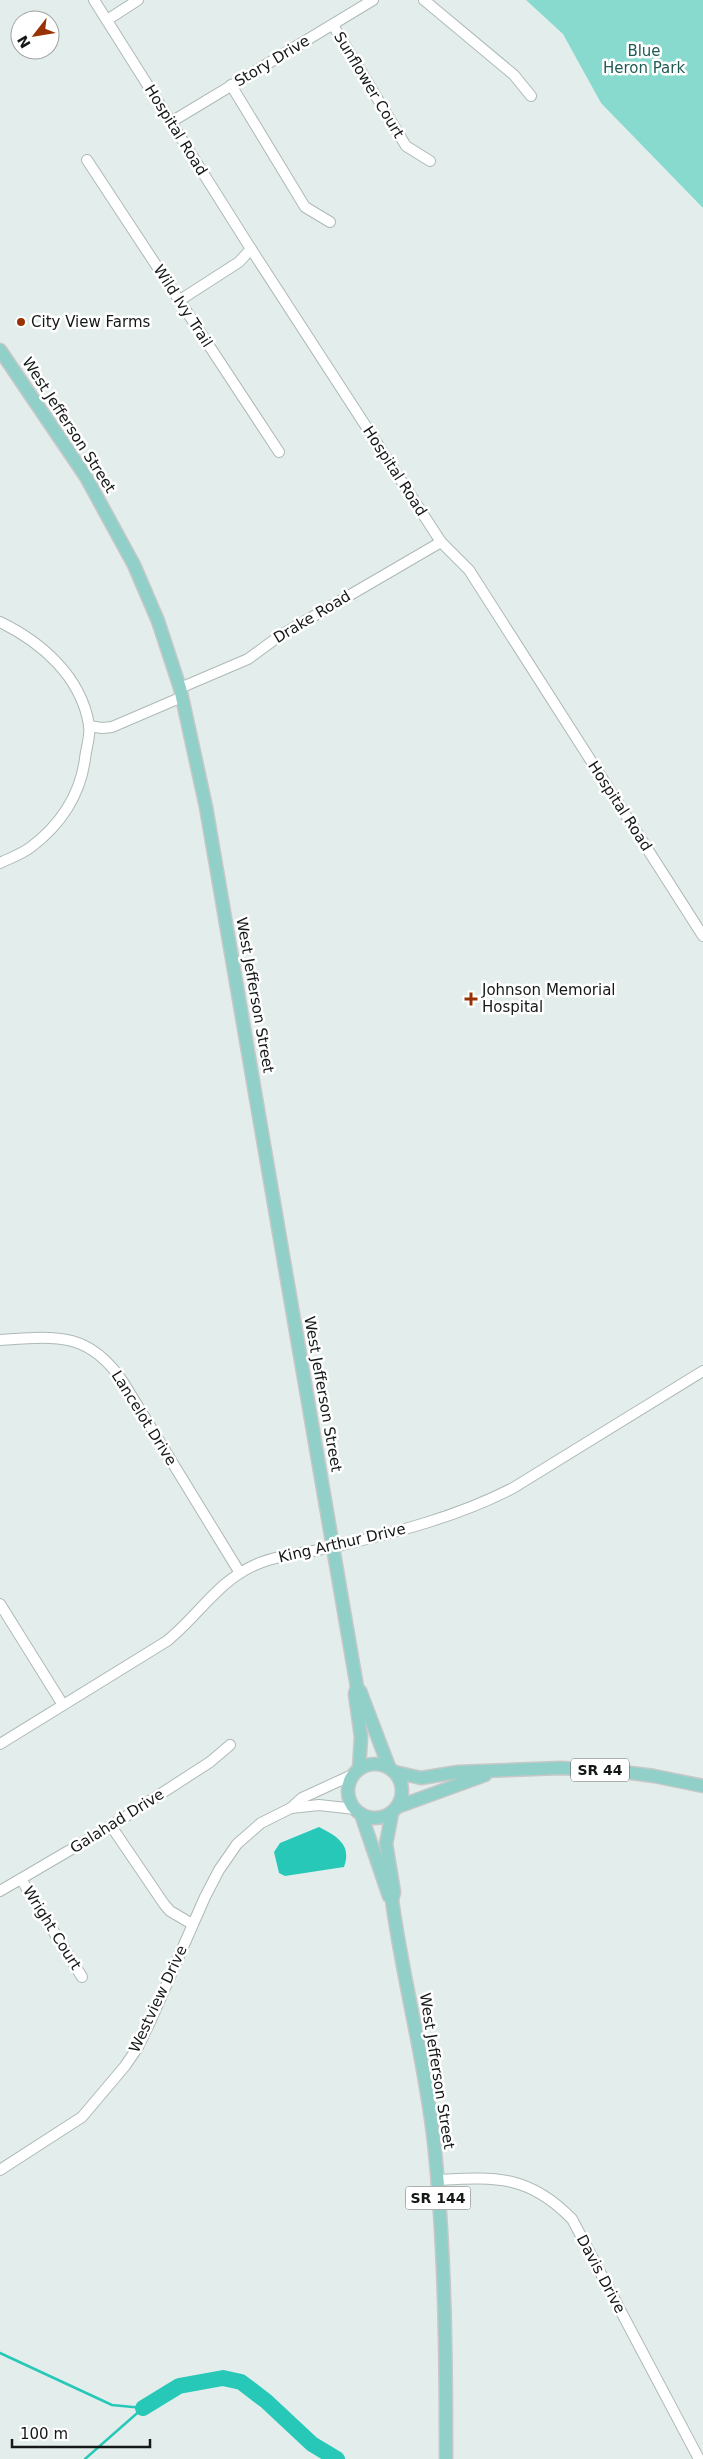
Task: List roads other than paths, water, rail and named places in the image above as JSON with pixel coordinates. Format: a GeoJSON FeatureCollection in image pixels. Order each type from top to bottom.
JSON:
{"type":"FeatureCollection","features":[{"type":"Feature","properties":{"kind":"main road","name":"West Jefferson Street"},"geometry":{"type":"LineString","coordinates":[[0,350],[86,477],[134,564],[158,622],[181,693],[206,807],[357,1687],[392,1769]]}},
{"type":"Feature","properties":{"kind":"main road","name":"West Jefferson Street"},"geometry":{"type":"LineString","coordinates":[[356,1772],[361,1737],[355,1694],[357,1687]]}},
{"type":"Feature","properties":{"kind":"main road"},"geometry":{"type":"LineString","coordinates":[[376,1764],[392,1769],[401,1784],[402,1792],[395,1810],[377,1818],[358,1812],[348,1793],[356,1772],[376,1764]]}},
{"type":"Feature","properties":{"kind":"main road","name":"SR 44"},"geometry":{"type":"LineString","coordinates":[[392,1769],[421,1778],[458,1772],[497,1772],[560,1768],[608,1770],[703,1786]]}},
{"type":"Feature","properties":{"kind":"main road","name":"SR 44"},"geometry":{"type":"LineString","coordinates":[[395,1810],[497,1772]]}},
{"type":"Feature","properties":{"kind":"main road","name":"West Jefferson Street"},"geometry":{"type":"LineString","coordinates":[[395,1810],[386,1844],[394,1892],[392,1900],[426,2084],[437,2180],[442,2260],[446,2459]]}},
{"type":"Feature","properties":{"kind":"main road","name":"West Jefferson Street"},"geometry":{"type":"LineString","coordinates":[[358,1812],[387,1893],[392,1900]]}},
{"type":"Feature","properties":{"kind":"street","name":"Hospital Road"},"geometry":{"type":"LineString","coordinates":[[94,0],[251,249],[441,542],[469,570],[703,936]]}},
{"type":"Feature","properties":{"kind":"street"},"geometry":{"type":"LineString","coordinates":[[107,20],[138,0]]}},
{"type":"Feature","properties":{"kind":"street","name":"Story Drive"},"geometry":{"type":"LineString","coordinates":[[171,122],[333,26],[373,0]]}},
{"type":"Feature","properties":{"kind":"street"},"geometry":{"type":"LineString","coordinates":[[424,0],[514,75],[531,96]]}},
{"type":"Feature","properties":{"kind":"street","name":"Sunflower Court"},"geometry":{"type":"LineString","coordinates":[[333,26],[406,146],[430,161]]}},
{"type":"Feature","properties":{"kind":"street"},"geometry":{"type":"LineString","coordinates":[[231,85],[306,207],[330,222]]}},
{"type":"Feature","properties":{"kind":"street","name":"Wild Ivy Trail"},"geometry":{"type":"LineString","coordinates":[[87,160],[279,452]]}},
{"type":"Feature","properties":{"kind":"street"},"geometry":{"type":"LineString","coordinates":[[180,300],[239,262],[251,249]]}},
{"type":"Feature","properties":{"kind":"street","name":"Drake Road"},"geometry":{"type":"LineString","coordinates":[[89,726],[112,727],[248,659],[278,636],[441,542]]}},
{"type":"Feature","properties":{"kind":"street"},"geometry":{"type":"LineString","coordinates":[[0,622],[36,643],[60,666],[78,694],[89,726],[83,776],[73,800],[55,823],[30,848],[0,862]]}},
{"type":"Feature","properties":{"kind":"street","name":"Lancelot Drive"},"geometry":{"type":"LineString","coordinates":[[0,1340],[45,1336],[71,1339],[104,1357],[124,1382],[240,1572]]}},
{"type":"Feature","properties":{"kind":"street","name":"King Arthur Drive"},"geometry":{"type":"LineString","coordinates":[[0,1744],[167,1641],[190,1622],[218,1590],[240,1572],[275,1558],[333,1547],[448,1516],[481,1504],[513,1488],[703,1371]]}},
{"type":"Feature","properties":{"kind":"street"},"geometry":{"type":"LineString","coordinates":[[0,1604],[62,1705]]}},
{"type":"Feature","properties":{"kind":"street","name":"Galahad Drive"},"geometry":{"type":"LineString","coordinates":[[0,1892],[111,1826],[210,1762],[230,1744]]}},
{"type":"Feature","properties":{"kind":"street","name":"Westview Drive"},"geometry":{"type":"LineString","coordinates":[[0,2170],[82,2117],[125,2066],[138,2047],[150,2022],[192,1924],[219,1870],[237,1844],[261,1823],[291,1808],[302,1798],[356,1772]]}},
{"type":"Feature","properties":{"kind":"street","name":"Westview Drive"},"geometry":{"type":"LineString","coordinates":[[291,1808],[318,1804],[358,1812]]}},
{"type":"Feature","properties":{"kind":"street"},"geometry":{"type":"LineString","coordinates":[[111,1826],[164,1904],[170,1911],[192,1924]]}},
{"type":"Feature","properties":{"kind":"street","name":"Wright Court"},"geometry":{"type":"LineString","coordinates":[[21,1879],[82,1977]]}},
{"type":"Feature","properties":{"kind":"street","name":"Davis Drive"},"geometry":{"type":"LineString","coordinates":[[437,2180],[474,2178],[508,2180],[527,2185],[543,2194],[572,2219],[699,2459]]}},
{"type":"Feature","properties":{"kind":"waterway"},"geometry":{"type":"LineString","coordinates":[[0,2353],[112,2405],[143,2408]]}},
{"type":"Feature","properties":{"kind":"waterway"},"geometry":{"type":"LineString","coordinates":[[143,2408],[179,2386],[223,2378],[241,2382],[266,2401],[312,2444],[337,2459]]}},
{"type":"Feature","properties":{"kind":"waterway"},"geometry":{"type":"LineString","coordinates":[[85,2459],[143,2408]]}},
{"type":"Feature","properties":{"kind":"place","name":"City View Farms"},"geometry":{"type":"Point","coordinates":[21,322]}},
{"type":"Feature","properties":{"kind":"place","name":"Johnson Memorial Hospital"},"geometry":{"type":"Point","coordinates":[471,999]}},
{"type":"Feature","properties":{"kind":"park label","name":"Blue Heron Park"},"geometry":{"type":"Point","coordinates":[644,60]}}]}
